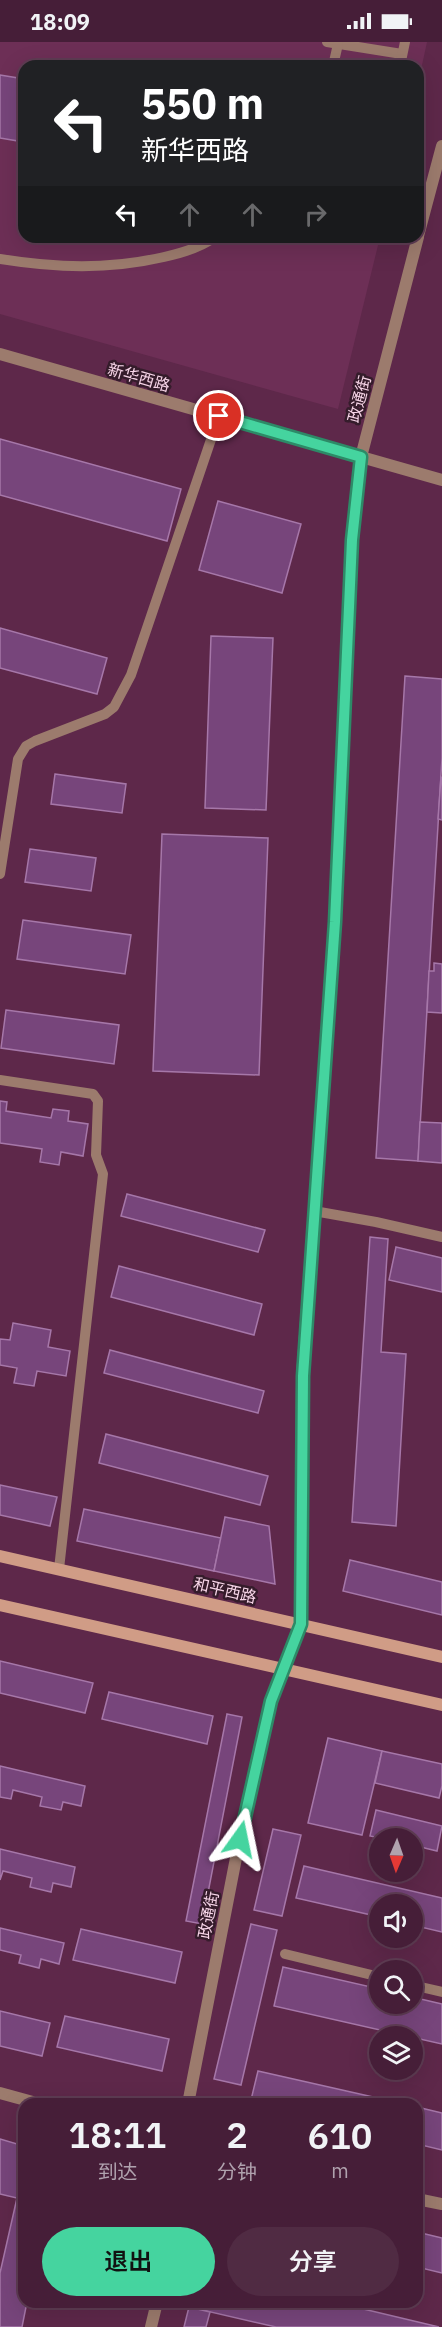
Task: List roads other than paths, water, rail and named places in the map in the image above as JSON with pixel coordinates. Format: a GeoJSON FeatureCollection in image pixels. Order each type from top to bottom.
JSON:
{"type":"FeatureCollection","features":[{"type":"Feature","properties":{"kind":"main road","name":"和平西路"},"geometry":{"type":"LineString","coordinates":[[0,1556],[442,1657]]}},
{"type":"Feature","properties":{"kind":"main road"},"geometry":{"type":"LineString","coordinates":[[0,1605],[442,1705]]}},
{"type":"Feature","properties":{"kind":"street","name":"政通街"},"geometry":{"type":"LineString","coordinates":[[424,214],[442,146]]}},
{"type":"Feature","properties":{"kind":"street","name":"政通街"},"geometry":{"type":"LineString","coordinates":[[189,2098],[244,1817],[271,1701],[301,1624],[303,1376],[335,922],[352,540],[361,457],[416,243]]}},
{"type":"Feature","properties":{"kind":"street","name":"新华西路"},"geometry":{"type":"LineString","coordinates":[[0,354],[442,480]]}},
{"type":"Feature","properties":{"kind":"street"},"geometry":{"type":"LineString","coordinates":[[0,2093],[18,2098]]}},
{"type":"Feature","properties":{"kind":"street"},"geometry":{"type":"LineString","coordinates":[[423,2200],[442,2204]]}},
{"type":"Feature","properties":{"kind":"street"},"geometry":{"type":"LineString","coordinates":[[151,2327],[156,2308]]}},
{"type":"Feature","properties":{"kind":"lane"},"geometry":{"type":"LineString","coordinates":[[401,60],[405,42]]}},
{"type":"Feature","properties":{"kind":"lane"},"geometry":{"type":"LineString","coordinates":[[333,60],[333,43],[402,54]]}},
{"type":"Feature","properties":{"kind":"lane"},"geometry":{"type":"LineString","coordinates":[[0,259],[42,266],[102,267],[143,262],[182,253],[207,243]]}},
{"type":"Feature","properties":{"kind":"lane"},"geometry":{"type":"LineString","coordinates":[[0,874],[18,759],[26,746],[35,741],[105,714],[114,707],[131,675],[219,416]]}},
{"type":"Feature","properties":{"kind":"lane"},"geometry":{"type":"LineString","coordinates":[[0,1080],[93,1094],[98,1101],[96,1155],[103,1174],[60,1569]]}},
{"type":"Feature","properties":{"kind":"lane"},"geometry":{"type":"LineString","coordinates":[[314,1211],[442,1237]]}},
{"type":"Feature","properties":{"kind":"lane"},"geometry":{"type":"LineString","coordinates":[[285,1954],[369,1974]]}},
{"type":"Feature","properties":{"kind":"lane"},"geometry":{"type":"LineString","coordinates":[[423,1987],[442,1992]]}}]}
